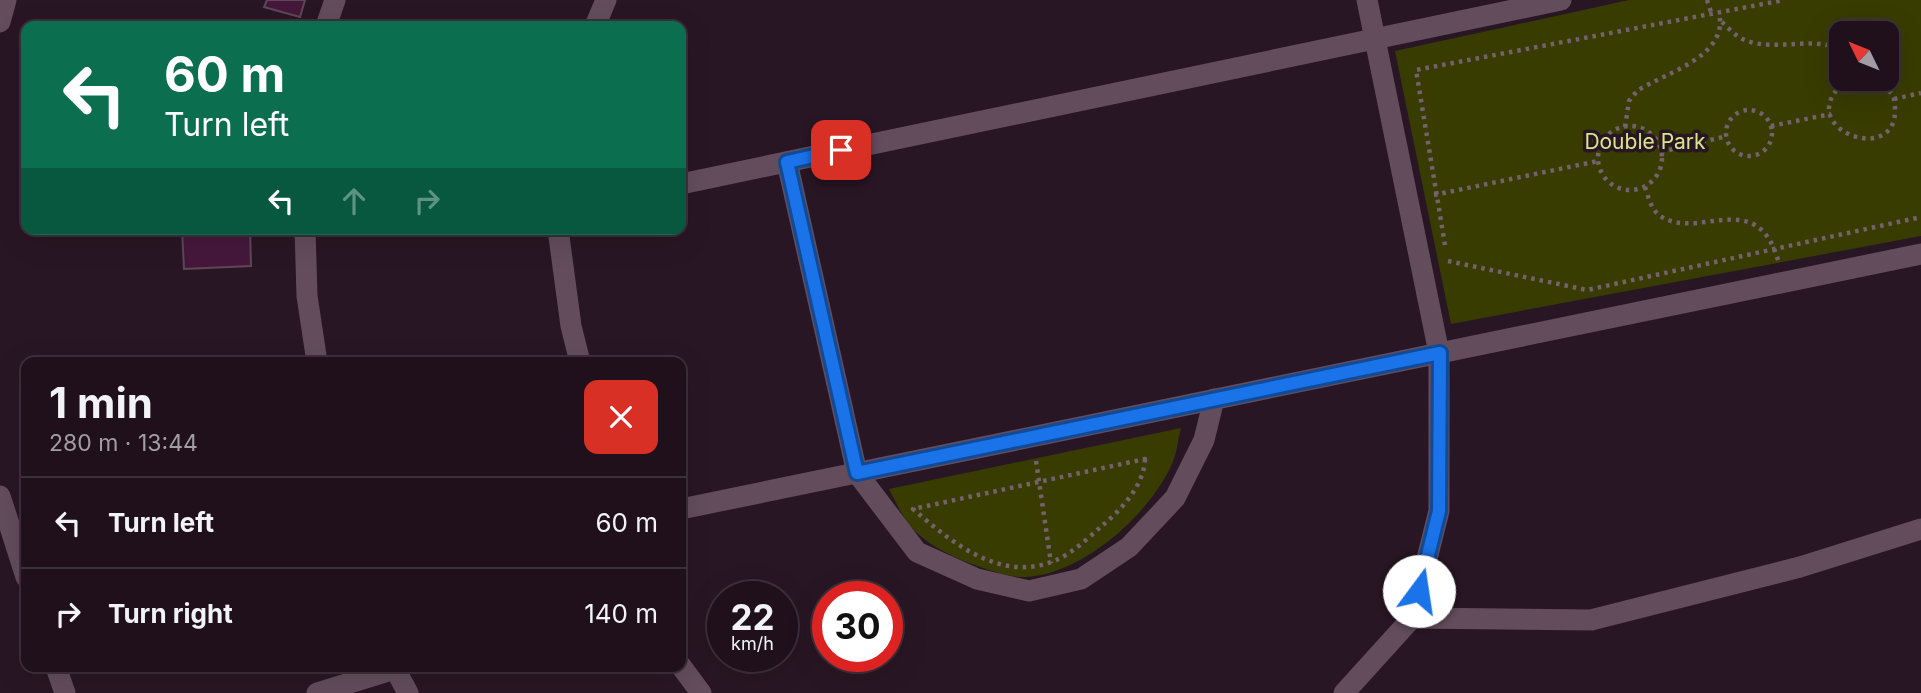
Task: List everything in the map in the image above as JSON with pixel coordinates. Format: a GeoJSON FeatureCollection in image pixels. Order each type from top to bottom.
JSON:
{"type":"FeatureCollection","features":[{"type":"Feature","properties":{"kind":"street"},"geometry":{"type":"LineString","coordinates":[[0,22],[6,0]]}},
{"type":"Feature","properties":{"kind":"street"},"geometry":{"type":"LineString","coordinates":[[329,21],[335,0]]}},
{"type":"Feature","properties":{"kind":"street"},"geometry":{"type":"LineString","coordinates":[[597,21],[606,0]]}},
{"type":"Feature","properties":{"kind":"street"},"geometry":{"type":"LineString","coordinates":[[1344,693],[1412,618],[1439,511],[1440,353],[1367,0]]}},
{"type":"Feature","properties":{"kind":"street"},"geometry":{"type":"LineString","coordinates":[[686,183],[1561,0]]}},
{"type":"Feature","properties":{"kind":"street"},"geometry":{"type":"LineString","coordinates":[[787,162],[857,473],[917,552],[977,579],[1029,591],[1081,579],[1129,547],[1175,498],[1204,440],[1214,399]]}},
{"type":"Feature","properties":{"kind":"street"},"geometry":{"type":"LineString","coordinates":[[305,235],[307,296],[316,357]]}},
{"type":"Feature","properties":{"kind":"street"},"geometry":{"type":"LineString","coordinates":[[559,235],[571,326],[579,357]]}},
{"type":"Feature","properties":{"kind":"street"},"geometry":{"type":"LineString","coordinates":[[686,508],[1921,254]]}},
{"type":"Feature","properties":{"kind":"street"},"geometry":{"type":"LineString","coordinates":[[0,496],[21,561]]}},
{"type":"Feature","properties":{"kind":"street"},"geometry":{"type":"LineString","coordinates":[[1412,618],[1591,620],[1800,567],[1921,529]]}},
{"type":"Feature","properties":{"kind":"street"},"geometry":{"type":"LineString","coordinates":[[58,672],[65,693]]}},
{"type":"Feature","properties":{"kind":"street"},"geometry":{"type":"LineString","coordinates":[[317,693],[383,672]]}},
{"type":"Feature","properties":{"kind":"street"},"geometry":{"type":"LineString","coordinates":[[397,672],[408,693]]}},
{"type":"Feature","properties":{"kind":"street"},"geometry":{"type":"LineString","coordinates":[[685,672],[701,693]]}},
{"type":"Feature","properties":{"kind":"path"},"geometry":{"type":"LineString","coordinates":[[1707,0],[1712,15]]}},
{"type":"Feature","properties":{"kind":"path"},"geometry":{"type":"LineString","coordinates":[[1784,0],[1416,70],[1448,263],[1587,290],[1921,218]]}},
{"type":"Feature","properties":{"kind":"path"},"geometry":{"type":"LineString","coordinates":[[1625,127],[1629,101],[1637,90],[1709,51],[1721,22],[1719,13]]}},
{"type":"Feature","properties":{"kind":"path"},"geometry":{"type":"LineString","coordinates":[[1721,22],[1745,39],[1792,45],[1829,44]]}},
{"type":"Feature","properties":{"kind":"path"},"geometry":{"type":"LineString","coordinates":[[1837,91],[1834,94],[1831,114],[1842,132],[1861,140],[1871,139],[1889,127],[1894,116],[1894,99],[1890,91]]}},
{"type":"Feature","properties":{"kind":"path"},"geometry":{"type":"LineString","coordinates":[[1894,99],[1921,93]]}},
{"type":"Feature","properties":{"kind":"path"},"geometry":{"type":"LineString","coordinates":[[1747,110],[1762,114],[1771,126],[1771,141],[1760,153],[1753,155],[1733,149],[1727,136],[1730,122],[1747,110]]}},
{"type":"Feature","properties":{"kind":"path"},"geometry":{"type":"LineString","coordinates":[[1771,126],[1831,114]]}},
{"type":"Feature","properties":{"kind":"path"},"geometry":{"type":"LineString","coordinates":[[1625,127],[1643,129],[1651,134],[1661,152],[1659,172],[1645,187],[1635,190],[1615,187],[1600,171],[1598,161],[1604,139],[1611,132],[1625,127]]}},
{"type":"Feature","properties":{"kind":"path"},"geometry":{"type":"LineString","coordinates":[[1661,152],[1727,136]]}},
{"type":"Feature","properties":{"kind":"path"},"geometry":{"type":"LineString","coordinates":[[1437,195],[1598,161]]}},
{"type":"Feature","properties":{"kind":"path"},"geometry":{"type":"LineString","coordinates":[[1645,187],[1652,206],[1660,216],[1678,222],[1734,219],[1762,231],[1773,241],[1785,282]]}},
{"type":"Feature","properties":{"kind":"path"},"geometry":{"type":"LineString","coordinates":[[1032,437],[1055,585]]}},
{"type":"Feature","properties":{"kind":"path"},"geometry":{"type":"LineString","coordinates":[[1145,459],[1145,471],[1135,489],[1113,516],[1059,559],[1051,562],[1019,567],[988,561],[958,546],[913,509],[1039,482],[1145,459]]}},
{"type":"Feature","properties":{"kind":"green space","name":"Double Park"},"geometry":{"type":"Polygon","coordinates":[[[1629,0],[1921,0],[1921,236],[1451,324],[1395,51],[1629,0]]]}},
{"type":"Feature","properties":{"kind":"green space"},"geometry":{"type":"Polygon","coordinates":[[[1181,428],[1172,464],[1148,503],[1112,538],[1091,553],[1048,573],[1026,577],[1004,575],[944,552],[913,529],[889,489],[1181,428]]]}},
{"type":"Feature","properties":{"kind":"building"},"geometry":{"type":"Polygon","coordinates":[[[267,0],[305,0],[300,17],[264,7],[267,0]]]}},
{"type":"Feature","properties":{"kind":"building"},"geometry":{"type":"Polygon","coordinates":[[[182,235],[250,235],[251,266],[184,269],[182,235]]]}},
{"type":"Feature","properties":{"kind":"route"},"geometry":{"type":"LineString","coordinates":[[841,150],[787,162],[857,473],[1440,353],[1439,511],[1419,591]]}}]}
